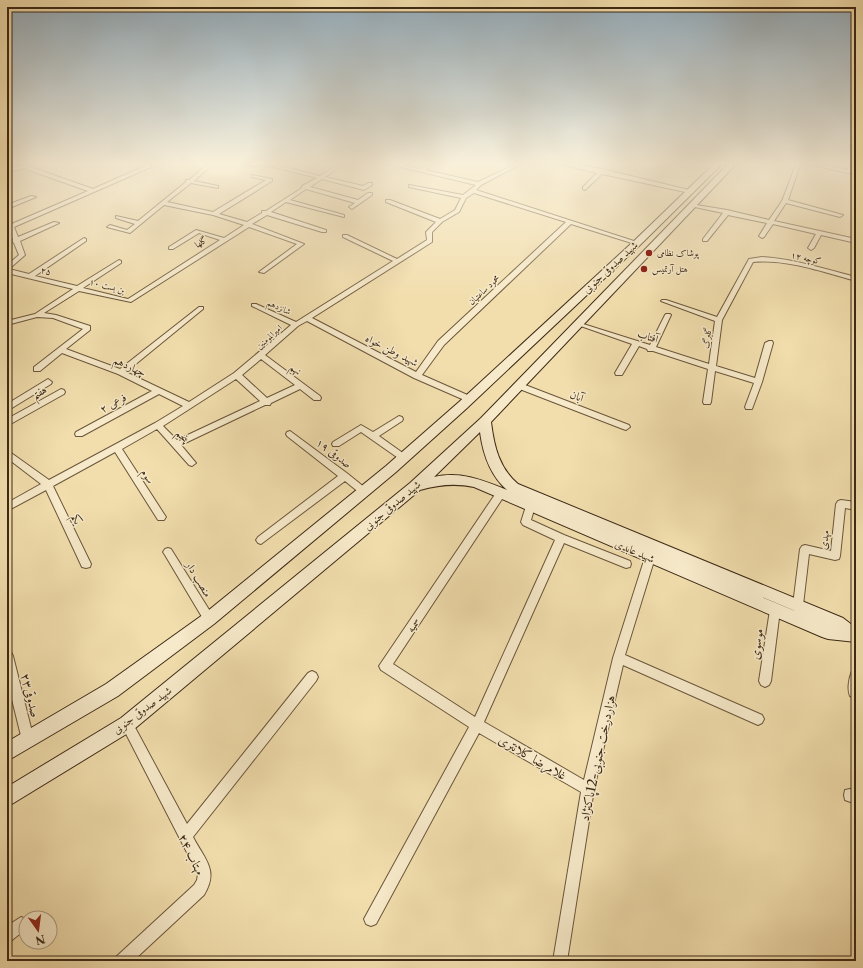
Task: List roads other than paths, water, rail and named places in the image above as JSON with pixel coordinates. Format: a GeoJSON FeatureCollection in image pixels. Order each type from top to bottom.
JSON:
{"type":"FeatureCollection","features":[{"type":"Feature","properties":{"kind":"main road","name":"شهید صدوقی جنوبی"},"geometry":{"type":"LineString","coordinates":[[7,752],[112,690],[209,619],[404,458],[673,207]]}},
{"type":"Feature","properties":{"kind":"main road","name":"شهید صدوقی جنوبی"},"geometry":{"type":"LineString","coordinates":[[7,798],[127,724],[415,487],[486,421],[690,207]]}},
{"type":"Feature","properties":{"kind":"main road"},"geometry":{"type":"LineString","coordinates":[[659,221],[672,225]]}},
{"type":"Feature","properties":{"kind":"main road","name":"شهید عابدی"},"geometry":{"type":"LineString","coordinates":[[486,421],[486,437],[495,462],[505,483],[512,488],[775,610],[828,632],[855,636]]}},
{"type":"Feature","properties":{"kind":"main road","name":"شهید عابدی"},"geometry":{"type":"LineString","coordinates":[[415,487],[446,479],[461,478],[651,552],[798,604],[838,623],[855,636]]}},
{"type":"Feature","properties":{"kind":"street"},"geometry":{"type":"LineString","coordinates":[[9,227],[56,207]]}},
{"type":"Feature","properties":{"kind":"street"},"geometry":{"type":"LineString","coordinates":[[110,226],[128,232],[157,207]]}},
{"type":"Feature","properties":{"kind":"street"},"geometry":{"type":"LineString","coordinates":[[182,207],[214,214],[247,224],[301,244],[262,272]]}},
{"type":"Feature","properties":{"kind":"street"},"geometry":{"type":"LineString","coordinates":[[214,214],[225,207]]}},
{"type":"Feature","properties":{"kind":"street","name":"گلها"},"geometry":{"type":"LineString","coordinates":[[129,301],[272,207]]}},
{"type":"Feature","properties":{"kind":"street"},"geometry":{"type":"LineString","coordinates":[[310,207],[342,216]]}},
{"type":"Feature","properties":{"kind":"street"},"geometry":{"type":"LineString","coordinates":[[404,207],[440,221]]}},
{"type":"Feature","properties":{"kind":"street","name":"امیرالمومنین"},"geometry":{"type":"LineString","coordinates":[[7,507],[158,424],[237,375],[262,356],[296,325],[306,318],[430,241],[429,232],[440,221],[457,211],[459,207]]}},
{"type":"Feature","properties":{"kind":"street"},"geometry":{"type":"LineString","coordinates":[[524,207],[637,242]]}},
{"type":"Feature","properties":{"kind":"street"},"geometry":{"type":"LineString","coordinates":[[703,207],[856,241]]}},
{"type":"Feature","properties":{"kind":"street"},"geometry":{"type":"LineString","coordinates":[[762,236],[781,207]]}},
{"type":"Feature","properties":{"kind":"street"},"geometry":{"type":"LineString","coordinates":[[809,207],[840,215]]}},
{"type":"Feature","properties":{"kind":"street"},"geometry":{"type":"LineString","coordinates":[[264,212],[324,230]]}},
{"type":"Feature","properties":{"kind":"street"},"geometry":{"type":"LineString","coordinates":[[705,240],[726,212]]}},
{"type":"Feature","properties":{"kind":"street"},"geometry":{"type":"LineString","coordinates":[[118,217],[139,223]]}},
{"type":"Feature","properties":{"kind":"street","name":"محمود ساعتیان"},"geometry":{"type":"LineString","coordinates":[[417,376],[441,343],[570,222]]}},
{"type":"Feature","properties":{"kind":"street"},"geometry":{"type":"LineString","coordinates":[[15,241],[56,223]]}},
{"type":"Feature","properties":{"kind":"street","name":"۲۵"},"geometry":{"type":"LineString","coordinates":[[7,269],[22,255],[9,227]]}},
{"type":"Feature","properties":{"kind":"street"},"geometry":{"type":"LineString","coordinates":[[172,248],[205,227]]}},
{"type":"Feature","properties":{"kind":"street"},"geometry":{"type":"LineString","coordinates":[[198,231],[222,240]]}},
{"type":"Feature","properties":{"kind":"street"},"geometry":{"type":"LineString","coordinates":[[811,248],[819,233]]}},
{"type":"Feature","properties":{"kind":"street"},"geometry":{"type":"LineString","coordinates":[[345,236],[397,261]]}},
{"type":"Feature","properties":{"kind":"street"},"geometry":{"type":"LineString","coordinates":[[31,276],[84,240]]}},
{"type":"Feature","properties":{"kind":"street","name":"کوچه ۱۲"},"geometry":{"type":"LineString","coordinates":[[751,260],[762,258],[785,262],[856,279]]}},
{"type":"Feature","properties":{"kind":"street","name":"گلبرگ"},"geometry":{"type":"LineString","coordinates":[[707,402],[718,320],[751,260]]}},
{"type":"Feature","properties":{"kind":"street"},"geometry":{"type":"LineString","coordinates":[[7,323],[37,315],[120,262]]}},
{"type":"Feature","properties":{"kind":"street","name":"۲۵"},"geometry":{"type":"LineString","coordinates":[[7,269],[81,288]]}},
{"type":"Feature","properties":{"kind":"street","name":"بن بست ۱۰"},"geometry":{"type":"LineString","coordinates":[[81,288],[129,301]]}},
{"type":"Feature","properties":{"kind":"street"},"geometry":{"type":"LineString","coordinates":[[664,301],[718,320]]}},
{"type":"Feature","properties":{"kind":"street","name":"شانزدهم"},"geometry":{"type":"LineString","coordinates":[[254,305],[296,325]]}},
{"type":"Feature","properties":{"kind":"street"},"geometry":{"type":"LineString","coordinates":[[121,372],[201,308]]}},
{"type":"Feature","properties":{"kind":"street"},"geometry":{"type":"LineString","coordinates":[[37,315],[54,316],[88,328],[37,369]]}},
{"type":"Feature","properties":{"kind":"street"},"geometry":{"type":"LineString","coordinates":[[651,349],[668,315]]}},
{"type":"Feature","properties":{"kind":"street","name":"شهید وطن خواه"},"geometry":{"type":"LineString","coordinates":[[306,318],[417,376],[469,399]]}},
{"type":"Feature","properties":{"kind":"street","name":"آفتاب"},"geometry":{"type":"LineString","coordinates":[[578,324],[712,369],[758,382]]}},
{"type":"Feature","properties":{"kind":"street"},"geometry":{"type":"LineString","coordinates":[[749,407],[769,343]]}},
{"type":"Feature","properties":{"kind":"street"},"geometry":{"type":"LineString","coordinates":[[619,373],[636,344]]}},
{"type":"Feature","properties":{"kind":"street","name":"چهاردهم"},"geometry":{"type":"LineString","coordinates":[[62,350],[121,372],[188,405]]}},
{"type":"Feature","properties":{"kind":"street","name":"نهم"},"geometry":{"type":"LineString","coordinates":[[262,356],[299,386],[317,398]]}},
{"type":"Feature","properties":{"kind":"street"},"geometry":{"type":"LineString","coordinates":[[237,375],[267,403]]}},
{"type":"Feature","properties":{"kind":"street"},"geometry":{"type":"LineString","coordinates":[[8,405],[48,382]]}},
{"type":"Feature","properties":{"kind":"street"},"geometry":{"type":"LineString","coordinates":[[176,444],[267,403],[299,386]]}},
{"type":"Feature","properties":{"kind":"street","name":"آبان"},"geometry":{"type":"LineString","coordinates":[[520,386],[626,427]]}},
{"type":"Feature","properties":{"kind":"street","name":"فرعی ۲"},"geometry":{"type":"LineString","coordinates":[[79,434],[158,391]]}},
{"type":"Feature","properties":{"kind":"street","name":"هفتم"},"geometry":{"type":"LineString","coordinates":[[7,423],[61,392]]}},
{"type":"Feature","properties":{"kind":"street"},"geometry":{"type":"LineString","coordinates":[[373,436],[399,419]]}},
{"type":"Feature","properties":{"kind":"street","name":"پنجم"},"geometry":{"type":"LineString","coordinates":[[158,424],[192,463]]}},
{"type":"Feature","properties":{"kind":"street"},"geometry":{"type":"LineString","coordinates":[[336,444],[361,428],[404,458]]}},
{"type":"Feature","properties":{"kind":"street","name":"صدوقی ۱۹"},"geometry":{"type":"LineString","coordinates":[[290,434],[364,490]]}},
{"type":"Feature","properties":{"kind":"street","name":"سوم"},"geometry":{"type":"LineString","coordinates":[[116,447],[161,517]]}},
{"type":"Feature","properties":{"kind":"street"},"geometry":{"type":"LineString","coordinates":[[7,454],[47,484]]}},
{"type":"Feature","properties":{"kind":"street"},"geometry":{"type":"LineString","coordinates":[[261,540],[345,476]]}},
{"type":"Feature","properties":{"kind":"street","name":"یکم"},"geometry":{"type":"LineString","coordinates":[[47,484],[86,564]]}},
{"type":"Feature","properties":{"kind":"street","name":"سمیه"},"geometry":{"type":"LineString","coordinates":[[477,726],[385,666],[501,493]]}},
{"type":"Feature","properties":{"kind":"street","name":"مهدی"},"geometry":{"type":"LineString","coordinates":[[798,604],[806,549],[835,556],[841,504],[856,506]]}},
{"type":"Feature","properties":{"kind":"street"},"geometry":{"type":"LineString","coordinates":[[530,506],[526,522],[626,564]]}},
{"type":"Feature","properties":{"kind":"street"},"geometry":{"type":"LineString","coordinates":[[371,919],[477,726],[562,538]]}},
{"type":"Feature","properties":{"kind":"street","name":"منصب دار"},"geometry":{"type":"LineString","coordinates":[[168,552],[209,619]]}},
{"type":"Feature","properties":{"kind":"street","name":"هزاردرخت جنوبی-12پاکنژاد"},"geometry":{"type":"LineString","coordinates":[[560,961],[588,789],[619,658],[651,552]]}},
{"type":"Feature","properties":{"kind":"street","name":"موسوی"},"geometry":{"type":"LineString","coordinates":[[765,681],[775,610]]}},
{"type":"Feature","properties":{"kind":"street","name":"صدوقی۲۳"},"geometry":{"type":"LineString","coordinates":[[7,656],[28,740]]}},
{"type":"Feature","properties":{"kind":"street"},"geometry":{"type":"LineString","coordinates":[[619,658],[758,719]]}},
{"type":"Feature","properties":{"kind":"street"},"geometry":{"type":"LineString","coordinates":[[854,692],[856,675]]}},
{"type":"Feature","properties":{"kind":"street"},"geometry":{"type":"LineString","coordinates":[[184,837],[312,677]]}},
{"type":"Feature","properties":{"kind":"street","name":"مهتاب ۲۴"},"geometry":{"type":"LineString","coordinates":[[122,961],[199,890],[204,882],[205,874],[184,837],[127,724]]}},
{"type":"Feature","properties":{"kind":"street","name":"غلامرضا کلانتری"},"geometry":{"type":"LineString","coordinates":[[477,726],[588,789]]}},
{"type":"Feature","properties":{"kind":"street"},"geometry":{"type":"LineString","coordinates":[[7,935],[18,926]]}},
{"type":"Feature","properties":{"kind":"place","name":"پوشاک نظامی"},"geometry":{"type":"Point","coordinates":[649,253]}},
{"type":"Feature","properties":{"kind":"place","name":"هتل آرتمیس"},"geometry":{"type":"Point","coordinates":[644,269]}}]}
